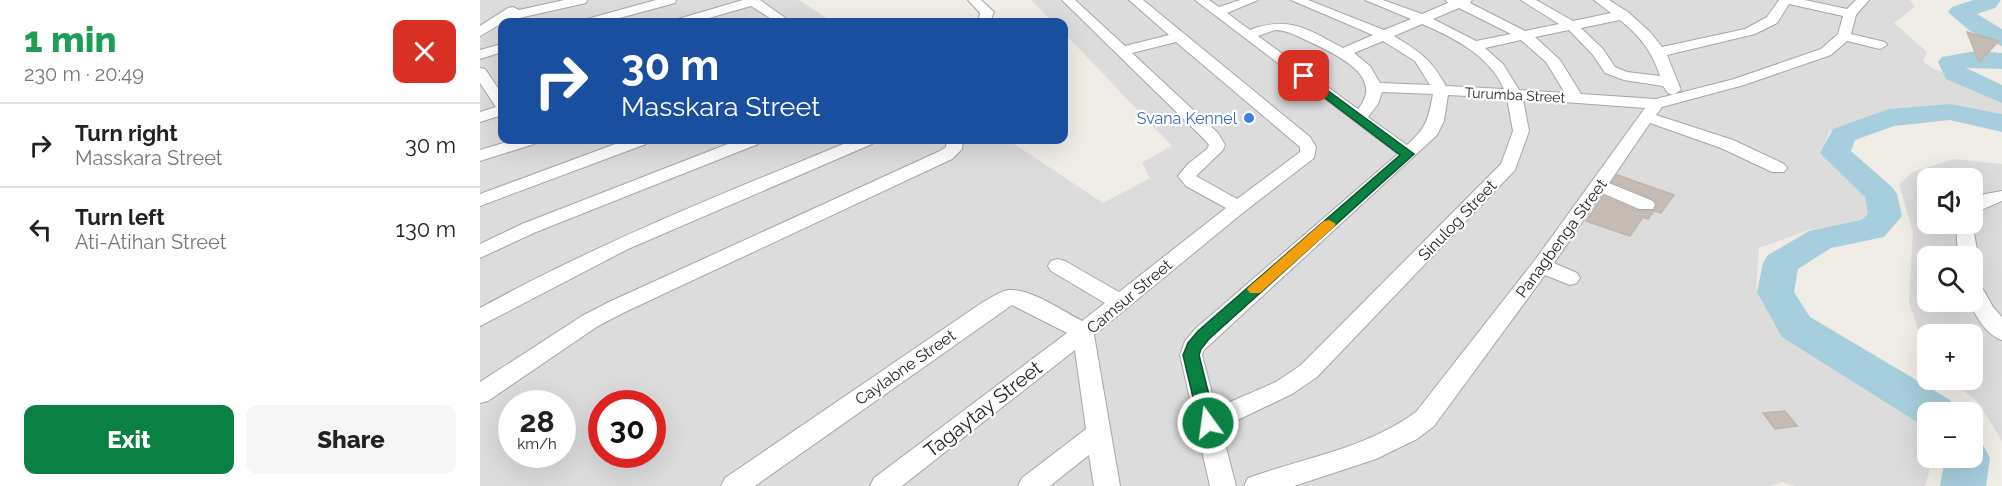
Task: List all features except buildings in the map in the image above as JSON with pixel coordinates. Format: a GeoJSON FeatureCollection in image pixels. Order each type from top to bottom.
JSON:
{"type":"FeatureCollection","features":[{"type":"Feature","properties":{"kind":"street"},"geometry":{"type":"LineString","coordinates":[[502,18],[530,0]]}},
{"type":"Feature","properties":{"kind":"street"},"geometry":{"type":"LineString","coordinates":[[502,18],[581,0]]}},
{"type":"Feature","properties":{"kind":"street"},"geometry":{"type":"LineString","coordinates":[[606,18],[670,0]]}},
{"type":"Feature","properties":{"kind":"street"},"geometry":{"type":"LineString","coordinates":[[974,0],[987,12],[985,18]]}},
{"type":"Feature","properties":{"kind":"street"},"geometry":{"type":"LineString","coordinates":[[1068,0],[1212,137],[1217,145],[1215,151],[1191,170],[1188,176],[1192,182],[1238,207]]}},
{"type":"Feature","properties":{"kind":"street"},"geometry":{"type":"LineString","coordinates":[[1135,0],[1178,37]]}},
{"type":"Feature","properties":{"kind":"street"},"geometry":{"type":"LineString","coordinates":[[1201,0],[1408,154]]}},
{"type":"Feature","properties":{"kind":"street"},"geometry":{"type":"LineString","coordinates":[[1218,12],[1252,0]]}},
{"type":"Feature","properties":{"kind":"street"},"geometry":{"type":"LineString","coordinates":[[1223,486],[1191,355],[1193,347],[1203,335],[1431,132],[1436,121],[1441,92],[1429,68],[1420,58],[1382,34],[1297,0]]}},
{"type":"Feature","properties":{"kind":"street","name":"Sinulog Street"},"geometry":{"type":"LineString","coordinates":[[1208,423],[1284,388],[1309,370],[1509,166],[1517,147],[1521,128],[1515,94],[1503,73],[1474,46],[1450,30],[1424,18],[1372,0]]}},
{"type":"Feature","properties":{"kind":"street"},"geometry":{"type":"LineString","coordinates":[[1600,0],[1637,27],[1658,52],[1668,82],[1678,98]]}},
{"type":"Feature","properties":{"kind":"street"},"geometry":{"type":"LineString","coordinates":[[1658,52],[1722,39],[1765,25],[1773,19],[1787,0],[1850,14]]}},
{"type":"Feature","properties":{"kind":"street"},"geometry":{"type":"LineString","coordinates":[[1651,110],[1678,98],[1811,59],[1826,52],[1844,36],[1850,14],[1863,0]]}},
{"type":"Feature","properties":{"kind":"street"},"geometry":{"type":"LineString","coordinates":[[696,18],[752,1],[775,18]]}},
{"type":"Feature","properties":{"kind":"street"},"geometry":{"type":"LineString","coordinates":[[1345,52],[1459,1],[1522,36],[1551,60],[1576,98]]}},
{"type":"Feature","properties":{"kind":"street"},"geometry":{"type":"LineString","coordinates":[[1493,18],[1539,2],[1572,26],[1593,46],[1610,70],[1624,76],[1668,82]]}},
{"type":"Feature","properties":{"kind":"street"},"geometry":{"type":"LineString","coordinates":[[1474,46],[1623,15]]}},
{"type":"Feature","properties":{"kind":"street"},"geometry":{"type":"LineString","coordinates":[[480,32],[498,21]]}},
{"type":"Feature","properties":{"kind":"street"},"geometry":{"type":"LineString","coordinates":[[1248,35],[1269,28],[1285,27],[1345,52],[1360,63],[1368,72],[1374,87],[1374,99],[1371,107],[1359,118]]}},
{"type":"Feature","properties":{"kind":"street"},"geometry":{"type":"LineString","coordinates":[[1844,36],[1880,45]]}},
{"type":"Feature","properties":{"kind":"street"},"geometry":{"type":"LineString","coordinates":[[1122,51],[1178,37]]}},
{"type":"Feature","properties":{"kind":"street","name":"Camsur Street"},"geometry":{"type":"LineString","coordinates":[[1107,486],[1083,332],[1238,207],[1308,154],[1308,147],[1304,141],[1178,37]]}},
{"type":"Feature","properties":{"kind":"street"},"geometry":{"type":"LineString","coordinates":[[480,55],[498,49]]}},
{"type":"Feature","properties":{"kind":"street"},"geometry":{"type":"LineString","coordinates":[[490,77],[498,95]]}},
{"type":"Feature","properties":{"kind":"street","name":"Turumba Street"},"geometry":{"type":"LineString","coordinates":[[1374,87],[1576,98],[1651,110]]}},
{"type":"Feature","properties":{"kind":"street"},"geometry":{"type":"LineString","coordinates":[[1651,110],[1778,168]]}},
{"type":"Feature","properties":{"kind":"street","name":"Panagbenga Street"},"geometry":{"type":"LineString","coordinates":[[1257,486],[1382,446],[1412,430],[1425,419],[1542,265],[1651,110]]}},
{"type":"Feature","properties":{"kind":"street"},"geometry":{"type":"LineString","coordinates":[[480,117],[498,111]]}},
{"type":"Feature","properties":{"kind":"street"},"geometry":{"type":"LineString","coordinates":[[480,156],[516,144]]}},
{"type":"Feature","properties":{"kind":"street"},"geometry":{"type":"LineString","coordinates":[[480,200],[629,144]]}},
{"type":"Feature","properties":{"kind":"street"},"geometry":{"type":"LineString","coordinates":[[480,252],[529,228],[742,144]]}},
{"type":"Feature","properties":{"kind":"street"},"geometry":{"type":"LineString","coordinates":[[480,318],[527,289],[593,256],[857,144]]}},
{"type":"Feature","properties":{"kind":"street"},"geometry":{"type":"LineString","coordinates":[[480,394],[590,321],[946,155],[954,149],[955,144]]}},
{"type":"Feature","properties":{"kind":"street"},"geometry":{"type":"LineString","coordinates":[[1599,185],[1646,205]]}},
{"type":"Feature","properties":{"kind":"street"},"geometry":{"type":"LineString","coordinates":[[1983,202],[2002,196]]}},
{"type":"Feature","properties":{"kind":"street"},"geometry":{"type":"LineString","coordinates":[[1542,265],[1570,278]]}},
{"type":"Feature","properties":{"kind":"street"},"geometry":{"type":"LineString","coordinates":[[1058,266],[1120,302]]}},
{"type":"Feature","properties":{"kind":"street","name":"Caylabne Street"},"geometry":{"type":"LineString","coordinates":[[734,486],[991,307],[1010,297],[1021,298],[1083,332]]}},
{"type":"Feature","properties":{"kind":"street"},"geometry":{"type":"LineString","coordinates":[[1983,308],[2002,332]]}},
{"type":"Feature","properties":{"kind":"street","name":"Tagaytay Street"},"geometry":{"type":"LineString","coordinates":[[883,486],[1083,332]]}},
{"type":"Feature","properties":{"kind":"street"},"geometry":{"type":"LineString","coordinates":[[1031,486],[1099,433]]}},
{"type":"Feature","properties":{"kind":"shaded area"},"geometry":{"type":"Polygon","coordinates":[[[480,0],[799,0],[827,18],[498,18],[498,144],[1014,144],[1103,203],[1150,178],[1142,162],[1172,146],[1068,37],[1068,18],[1049,18],[1031,0],[1910,0],[1915,7],[1894,23],[1927,52],[1923,62],[1936,70],[1953,74],[2002,97],[2002,121],[1951,110],[1888,115],[1830,130],[1823,148],[1869,191],[1871,212],[1855,224],[1809,230],[1759,248],[1756,290],[1784,328],[1917,411],[1917,468],[1930,468],[1925,486],[1796,486],[1782,482],[1770,486],[480,486],[480,0]]]}},
{"type":"Feature","properties":{"kind":"shaded area"},"geometry":{"type":"Polygon","coordinates":[[[1953,159],[2002,164],[2002,441],[1983,411],[1983,402],[1978,402],[1963,390],[1983,390],[1983,324],[1917,324],[1917,326],[1909,301],[1913,232],[1899,184],[1917,171],[1917,234],[1983,234],[1983,168],[1925,168],[1953,159]]]}},
{"type":"Feature","properties":{"kind":"waterway"},"geometry":{"type":"LineString","coordinates":[[1990,0],[1960,12],[1978,26],[2002,39]]}},
{"type":"Feature","properties":{"kind":"waterway"},"geometry":{"type":"LineString","coordinates":[[2002,61],[1976,59],[1951,62],[1955,73],[2002,95]]}},
{"type":"Feature","properties":{"kind":"waterway"},"geometry":{"type":"LineString","coordinates":[[1919,402],[1796,327],[1775,292],[1781,263],[1821,239],[1872,229],[1885,216],[1881,194],[1835,153],[1843,135],[1889,118],[1950,112],[2002,123]]}},
{"type":"Feature","properties":{"kind":"waterway"},"geometry":{"type":"LineString","coordinates":[[1963,486],[1966,468]]}},
{"type":"Feature","properties":{"kind":"slow traffic"},"geometry":{"type":"LineString","coordinates":[[1255,289],[1329,224]]}},
{"type":"Feature","properties":{"kind":"place","name":"Svana Kennel"},"geometry":{"type":"Point","coordinates":[1249,118]}},
{"type":"Feature","properties":{"kind":"route"},"geometry":{"type":"LineString","coordinates":[[1208,423],[1191,355],[1193,347],[1203,335],[1408,154],[1304,76]]}}]}
